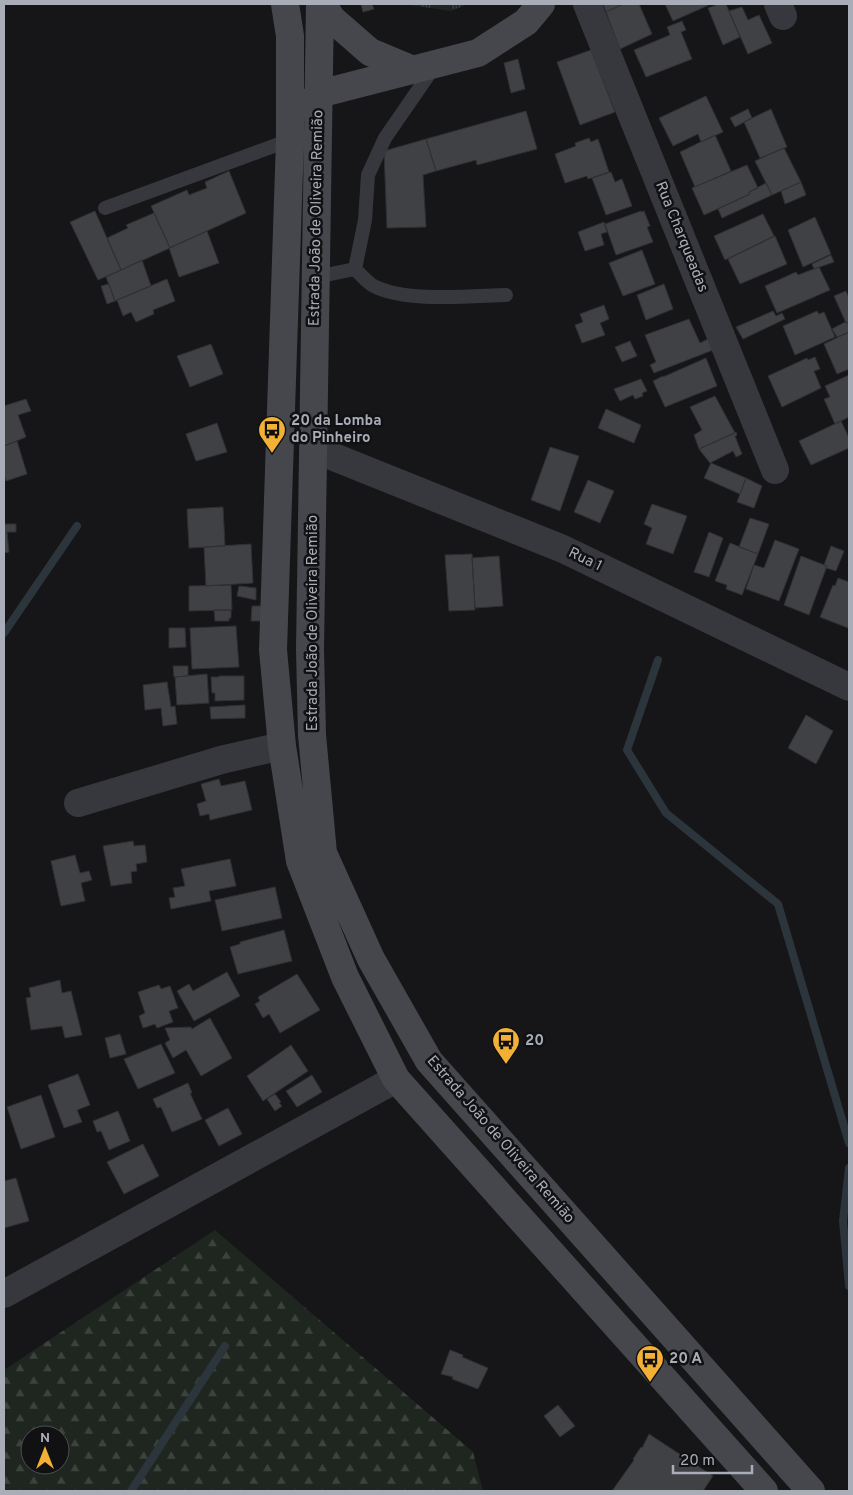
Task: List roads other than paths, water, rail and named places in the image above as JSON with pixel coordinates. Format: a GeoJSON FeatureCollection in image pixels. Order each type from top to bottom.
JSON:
{"type":"FeatureCollection","features":[{"type":"Feature","properties":{"kind":"main road","name":"Estrada João de Oliveira Remião"},"geometry":{"type":"LineString","coordinates":[[285,4],[290,36],[290,136],[273,650],[282,746],[300,861],[345,977],[396,1079],[764,1491]]}},
{"type":"Feature","properties":{"kind":"main road","name":"Estrada João de Oliveira Remião"},"geometry":{"type":"LineString","coordinates":[[322,4],[310,649],[312,735],[323,853],[371,959],[429,1061],[811,1491]]}},
{"type":"Feature","properties":{"kind":"main road"},"geometry":{"type":"LineString","coordinates":[[322,4],[331,18],[370,52],[424,67]]}},
{"type":"Feature","properties":{"kind":"main road"},"geometry":{"type":"LineString","coordinates":[[290,136],[299,115],[319,94],[478,54],[526,22],[541,4]]}},
{"type":"Feature","properties":{"kind":"main road"},"geometry":{"type":"LineString","coordinates":[[290,36],[319,94]]}},
{"type":"Feature","properties":{"kind":"street","name":"Rua Charqueadas"},"geometry":{"type":"LineString","coordinates":[[587,4],[775,470]]}},
{"type":"Feature","properties":{"kind":"street","name":"Rua 1"},"geometry":{"type":"LineString","coordinates":[[314,450],[563,549],[849,687]]}},
{"type":"Feature","properties":{"kind":"street"},"geometry":{"type":"LineString","coordinates":[[78,803],[221,760],[282,746]]}},
{"type":"Feature","properties":{"kind":"street"},"geometry":{"type":"LineString","coordinates":[[4,1294],[396,1079]]}},
{"type":"Feature","properties":{"kind":"lane"},"geometry":{"type":"LineString","coordinates":[[355,269],[365,220],[368,175],[385,138],[424,67]]}},
{"type":"Feature","properties":{"kind":"lane"},"geometry":{"type":"LineString","coordinates":[[105,208],[290,136]]}},
{"type":"Feature","properties":{"kind":"lane"},"geometry":{"type":"LineString","coordinates":[[316,278],[355,269]]}},
{"type":"Feature","properties":{"kind":"lane"},"geometry":{"type":"LineString","coordinates":[[355,269],[372,284],[386,290],[415,297],[506,295]]}},
{"type":"Feature","properties":{"kind":"waterway"},"geometry":{"type":"LineString","coordinates":[[4,633],[77,526]]}},
{"type":"Feature","properties":{"kind":"waterway"},"geometry":{"type":"LineString","coordinates":[[658,660],[627,750],[666,813],[778,904],[849,1143]]}},
{"type":"Feature","properties":{"kind":"waterway"},"geometry":{"type":"LineString","coordinates":[[849,1168],[843,1221],[849,1286]]}},
{"type":"Feature","properties":{"kind":"waterway"},"geometry":{"type":"LineString","coordinates":[[131,1491],[225,1346]]}},
{"type":"Feature","properties":{"kind":"place","name":"20 da Lomba do Pinheiro"},"geometry":{"type":"Point","coordinates":[272,454]}},
{"type":"Feature","properties":{"kind":"place","name":"20"},"geometry":{"type":"Point","coordinates":[506,1065]}},
{"type":"Feature","properties":{"kind":"place","name":"20 A"},"geometry":{"type":"Point","coordinates":[650,1383]}}]}
